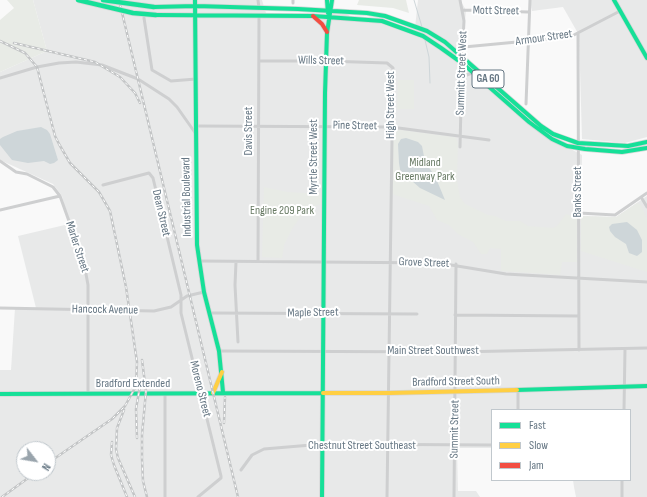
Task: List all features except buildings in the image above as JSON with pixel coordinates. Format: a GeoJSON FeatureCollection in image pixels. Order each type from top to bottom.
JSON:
{"type":"FeatureCollection","features":[{"type":"Feature","properties":{"kind":"main road","name":"GA 60"},"geometry":{"type":"LineString","coordinates":[[78,0],[133,13],[367,18],[407,29],[427,38],[462,63],[542,133],[560,143],[578,148],[622,152],[647,148]]}},
{"type":"Feature","properties":{"kind":"main road","name":"GA 60"},"geometry":{"type":"LineString","coordinates":[[103,0],[154,7],[196,6],[367,13],[408,23],[431,34],[462,56],[541,126],[561,138],[578,143],[621,147],[647,142]]}},
{"type":"Feature","properties":{"kind":"main road","name":"Industrial Boulevard"},"geometry":{"type":"LineString","coordinates":[[195,0],[197,14],[196,223],[199,261],[204,292],[219,351],[222,369],[223,392]]}},
{"type":"Feature","properties":{"kind":"main road"},"geometry":{"type":"LineString","coordinates":[[327,0],[329,17]]}},
{"type":"Feature","properties":{"kind":"main road"},"geometry":{"type":"LineString","coordinates":[[329,11],[332,0]]}},
{"type":"Feature","properties":{"kind":"main road"},"geometry":{"type":"LineString","coordinates":[[614,0],[647,58]]}},
{"type":"Feature","properties":{"kind":"main road","name":"Davis Street"},"geometry":{"type":"LineString","coordinates":[[259,9],[259,16]]}},
{"type":"Feature","properties":{"kind":"main road"},"geometry":{"type":"LineString","coordinates":[[313,16],[322,24],[327,33]]}},
{"type":"Feature","properties":{"kind":"main road","name":"Myrtle Street West"},"geometry":{"type":"LineString","coordinates":[[322,497],[324,126],[327,33],[329,17]]}},
{"type":"Feature","properties":{"kind":"main road"},"geometry":{"type":"LineString","coordinates":[[213,393],[222,369]]}},
{"type":"Feature","properties":{"kind":"main road","name":"Bradford Street South"},"geometry":{"type":"LineString","coordinates":[[266,392],[455,392],[647,386]]}},
{"type":"Feature","properties":{"kind":"main road","name":"Bradford Extended"},"geometry":{"type":"LineString","coordinates":[[0,394],[201,394],[223,392],[266,392]]}},
{"type":"Feature","properties":{"kind":"street","name":"Davis Street"},"geometry":{"type":"LineString","coordinates":[[258,0],[259,9]]}},
{"type":"Feature","properties":{"kind":"street","name":"Summitt Street West"},"geometry":{"type":"LineString","coordinates":[[460,0],[463,10],[464,47],[462,56],[460,147]]}},
{"type":"Feature","properties":{"kind":"street"},"geometry":{"type":"LineString","coordinates":[[526,104],[528,12],[530,0]]}},
{"type":"Feature","properties":{"kind":"street","name":"Mott Street"},"geometry":{"type":"LineString","coordinates":[[463,10],[528,12]]}},
{"type":"Feature","properties":{"kind":"street","name":"Armour Street"},"geometry":{"type":"LineString","coordinates":[[464,47],[570,37],[620,11]]}},
{"type":"Feature","properties":{"kind":"street","name":"Davis Street"},"geometry":{"type":"LineString","coordinates":[[258,261],[259,16]]}},
{"type":"Feature","properties":{"kind":"street"},"geometry":{"type":"LineString","coordinates":[[144,18],[152,70],[171,81],[196,79]]}},
{"type":"Feature","properties":{"kind":"street","name":"Banks Street"},"geometry":{"type":"LineString","coordinates":[[578,34],[579,350]]}},
{"type":"Feature","properties":{"kind":"street","name":"Wills Street"},"geometry":{"type":"LineString","coordinates":[[259,61],[326,60],[383,63]]}},
{"type":"Feature","properties":{"kind":"street"},"geometry":{"type":"LineString","coordinates":[[0,78],[37,67],[58,63],[76,62],[102,66],[138,79],[169,99],[177,107],[196,134]]}},
{"type":"Feature","properties":{"kind":"street","name":"High Street West"},"geometry":{"type":"LineString","coordinates":[[383,63],[391,65],[392,68],[390,127],[387,497]]}},
{"type":"Feature","properties":{"kind":"street"},"geometry":{"type":"LineString","coordinates":[[462,83],[464,76],[472,73]]}},
{"type":"Feature","properties":{"kind":"street","name":"Pine Street"},"geometry":{"type":"LineString","coordinates":[[196,126],[390,127],[489,140]]}},
{"type":"Feature","properties":{"kind":"street","name":"Marler Street"},"geometry":{"type":"LineString","coordinates":[[0,162],[53,187],[60,196],[84,263],[88,285],[88,394]]}},
{"type":"Feature","properties":{"kind":"street","name":"Dean Street"},"geometry":{"type":"LineString","coordinates":[[103,184],[149,173],[153,178],[173,266],[178,281],[181,301]]}},
{"type":"Feature","properties":{"kind":"street"},"geometry":{"type":"LineString","coordinates":[[579,213],[615,215],[647,193]]}},
{"type":"Feature","properties":{"kind":"street"},"geometry":{"type":"LineString","coordinates":[[0,210],[60,196]]}},
{"type":"Feature","properties":{"kind":"street"},"geometry":{"type":"LineString","coordinates":[[641,197],[647,207]]}},
{"type":"Feature","properties":{"kind":"street","name":"Grove Street"},"geometry":{"type":"LineString","coordinates":[[199,261],[390,262],[456,264],[506,274],[647,282]]}},
{"type":"Feature","properties":{"kind":"street"},"geometry":{"type":"LineString","coordinates":[[236,262],[235,285],[238,342]]}},
{"type":"Feature","properties":{"kind":"street","name":"Summit Street"},"geometry":{"type":"LineString","coordinates":[[454,497],[456,264]]}},
{"type":"Feature","properties":{"kind":"street","name":"Hancock Avenue"},"geometry":{"type":"LineString","coordinates":[[0,308],[154,311],[172,307],[188,296],[204,292]]}},
{"type":"Feature","properties":{"kind":"street","name":"Moreno Street"},"geometry":{"type":"LineString","coordinates":[[181,301],[181,313],[221,478],[198,497]]}},
{"type":"Feature","properties":{"kind":"street","name":"Maple Street"},"geometry":{"type":"LineString","coordinates":[[210,313],[237,312],[274,314],[324,312],[417,314]]}},
{"type":"Feature","properties":{"kind":"street"},"geometry":{"type":"LineString","coordinates":[[455,315],[579,316]]}},
{"type":"Feature","properties":{"kind":"street","name":"Main Street Southwest"},"geometry":{"type":"LineString","coordinates":[[219,351],[456,352],[647,348]]}},
{"type":"Feature","properties":{"kind":"street"},"geometry":{"type":"LineString","coordinates":[[624,409],[625,349]]}},
{"type":"Feature","properties":{"kind":"street"},"geometry":{"type":"LineString","coordinates":[[518,391],[518,409]]}},
{"type":"Feature","properties":{"kind":"street"},"geometry":{"type":"LineString","coordinates":[[164,497],[165,394]]}},
{"type":"Feature","properties":{"kind":"street","name":"Chestnut Street Southeast"},"geometry":{"type":"LineString","coordinates":[[241,470],[252,455],[262,450],[323,444],[491,445]]}},
{"type":"Feature","properties":{"kind":"street"},"geometry":{"type":"LineString","coordinates":[[622,481],[622,497]]}},
{"type":"Feature","properties":{"kind":"shaded area"},"geometry":{"type":"Polygon","coordinates":[[[33,0],[262,0],[266,13],[347,14],[351,17],[415,28],[418,0],[460,0],[466,10],[462,56],[543,134],[582,155],[581,216],[616,217],[647,196],[647,497],[576,497],[574,487],[573,481],[631,481],[631,409],[491,409],[491,448],[457,448],[458,491],[476,491],[480,497],[0,497],[0,370],[11,370],[15,308],[36,308],[18,236],[69,224],[62,196],[53,184],[0,160],[0,72],[47,51],[33,0]]]}},
{"type":"Feature","properties":{"kind":"shaded area"},"geometry":{"type":"Polygon","coordinates":[[[530,0],[647,0],[647,137],[625,143],[582,139],[579,35],[563,7],[532,11],[530,0]]]}},
{"type":"Feature","properties":{"kind":"shaded area"},"geometry":{"type":"Polygon","coordinates":[[[41,127],[47,130],[50,134],[58,160],[54,163],[50,164],[44,161],[28,163],[12,160],[0,145],[0,139],[3,137],[17,131],[41,127]]]}},
{"type":"Feature","properties":{"kind":"shaded area"},"geometry":{"type":"Polygon","coordinates":[[[406,138],[418,142],[422,146],[425,162],[435,176],[445,200],[420,188],[412,181],[401,175],[398,144],[401,139],[406,138]]]}},
{"type":"Feature","properties":{"kind":"shaded area"},"geometry":{"type":"Polygon","coordinates":[[[627,222],[637,230],[642,240],[642,252],[637,256],[629,253],[626,244],[615,237],[610,231],[609,227],[612,224],[627,222]]]}},
{"type":"Feature","properties":{"kind":"green space"},"geometry":{"type":"Polygon","coordinates":[[[7,0],[33,0],[47,51],[0,72],[0,20],[14,8],[7,0]]]}},
{"type":"Feature","properties":{"kind":"green space"},"geometry":{"type":"Polygon","coordinates":[[[359,0],[406,0],[409,13],[393,8],[357,5],[359,0]]]}},
{"type":"Feature","properties":{"kind":"green space"},"geometry":{"type":"Polygon","coordinates":[[[398,80],[414,80],[414,109],[397,109],[398,80]]]}},
{"type":"Feature","properties":{"kind":"green space","name":"Midland Greenway Park"},"geometry":{"type":"Polygon","coordinates":[[[393,129],[456,138],[458,143],[457,181],[460,197],[465,204],[488,215],[495,216],[506,221],[520,221],[528,226],[553,228],[557,226],[566,214],[575,217],[577,219],[577,262],[562,262],[560,275],[501,271],[501,249],[490,248],[487,254],[481,254],[473,242],[458,234],[449,225],[437,220],[429,206],[392,194],[393,129]]]}},
{"type":"Feature","properties":{"kind":"green space","name":"Engine 209 Park"},"geometry":{"type":"Polygon","coordinates":[[[264,187],[287,192],[321,194],[321,204],[312,207],[301,216],[292,229],[284,245],[282,258],[262,257],[264,187]]]}},
{"type":"Feature","properties":{"kind":"green space"},"geometry":{"type":"Polygon","coordinates":[[[637,203],[641,205],[647,219],[647,272],[581,251],[581,216],[616,217],[637,203]]]}},
{"type":"Feature","properties":{"kind":"waterway"},"geometry":{"type":"LineString","coordinates":[[414,0],[422,27]]}},
{"type":"Feature","properties":{"kind":"waterway"},"geometry":{"type":"LineString","coordinates":[[425,40],[429,57],[430,83]]}},
{"type":"Feature","properties":{"kind":"railway"},"geometry":{"type":"LineString","coordinates":[[119,0],[238,497]]}},
{"type":"Feature","properties":{"kind":"railway"},"geometry":{"type":"LineString","coordinates":[[0,41],[25,53],[37,67],[55,136],[59,144],[70,163],[99,192],[110,211],[126,287],[137,362],[136,386],[125,406],[112,419],[56,458]]}},
{"type":"Feature","properties":{"kind":"railway"},"geometry":{"type":"LineString","coordinates":[[14,43],[95,62],[120,77],[135,93],[140,103]]}},
{"type":"Feature","properties":{"kind":"railway"},"geometry":{"type":"LineString","coordinates":[[142,360],[146,391],[142,435],[142,459],[143,481],[147,497]]}},
{"type":"Feature","properties":{"kind":"railway"},"geometry":{"type":"LineString","coordinates":[[137,438],[136,409],[140,386]]}},
{"type":"Feature","properties":{"kind":"railway"},"geometry":{"type":"LineString","coordinates":[[224,423],[225,397]]}},
{"type":"Feature","properties":{"kind":"railway"},"geometry":{"type":"LineString","coordinates":[[124,410],[117,428],[116,449],[118,458],[135,497]]}},
{"type":"Feature","properties":{"kind":"railway"},"geometry":{"type":"LineString","coordinates":[[112,442],[111,455],[127,497]]}},
{"type":"Feature","properties":{"kind":"railway"},"geometry":{"type":"LineString","coordinates":[[2,497],[24,481]]}},
{"type":"Feature","properties":{"kind":"traffic: fast"},"geometry":{"type":"LineString","coordinates":[[78,0],[133,13],[156,15]]}},
{"type":"Feature","properties":{"kind":"traffic: fast"},"geometry":{"type":"LineString","coordinates":[[103,0],[154,7]]}},
{"type":"Feature","properties":{"kind":"traffic: fast"},"geometry":{"type":"LineString","coordinates":[[195,0],[197,245],[204,292],[219,351],[223,392]]}},
{"type":"Feature","properties":{"kind":"traffic: fast"},"geometry":{"type":"LineString","coordinates":[[327,0],[328,13]]}},
{"type":"Feature","properties":{"kind":"traffic: fast"},"geometry":{"type":"LineString","coordinates":[[322,497],[325,93],[327,33],[332,0]]}},
{"type":"Feature","properties":{"kind":"traffic: fast"},"geometry":{"type":"LineString","coordinates":[[614,0],[647,58]]}},
{"type":"Feature","properties":{"kind":"traffic: fast"},"geometry":{"type":"LineString","coordinates":[[154,7],[196,6],[298,9],[367,13],[385,16],[427,31],[445,42],[541,126],[553,134],[578,143],[628,146],[647,142]]}},
{"type":"Feature","properties":{"kind":"traffic: fast"},"geometry":{"type":"LineString","coordinates":[[156,15],[313,16],[382,21],[423,36],[441,48],[462,63],[529,122],[552,139],[567,146],[585,149],[622,152],[647,148]]}},
{"type":"Feature","properties":{"kind":"traffic: fast"},"geometry":{"type":"LineString","coordinates":[[517,390],[647,386]]}},
{"type":"Feature","properties":{"kind":"traffic: fast"},"geometry":{"type":"LineString","coordinates":[[0,394],[323,393]]}},
{"type":"Feature","properties":{"kind":"traffic: slow"},"geometry":{"type":"LineString","coordinates":[[213,393],[222,372]]}},
{"type":"Feature","properties":{"kind":"traffic: slow"},"geometry":{"type":"LineString","coordinates":[[323,393],[517,390]]}},
{"type":"Feature","properties":{"kind":"traffic: jam"},"geometry":{"type":"LineString","coordinates":[[313,16],[322,24],[327,32]]}}]}
